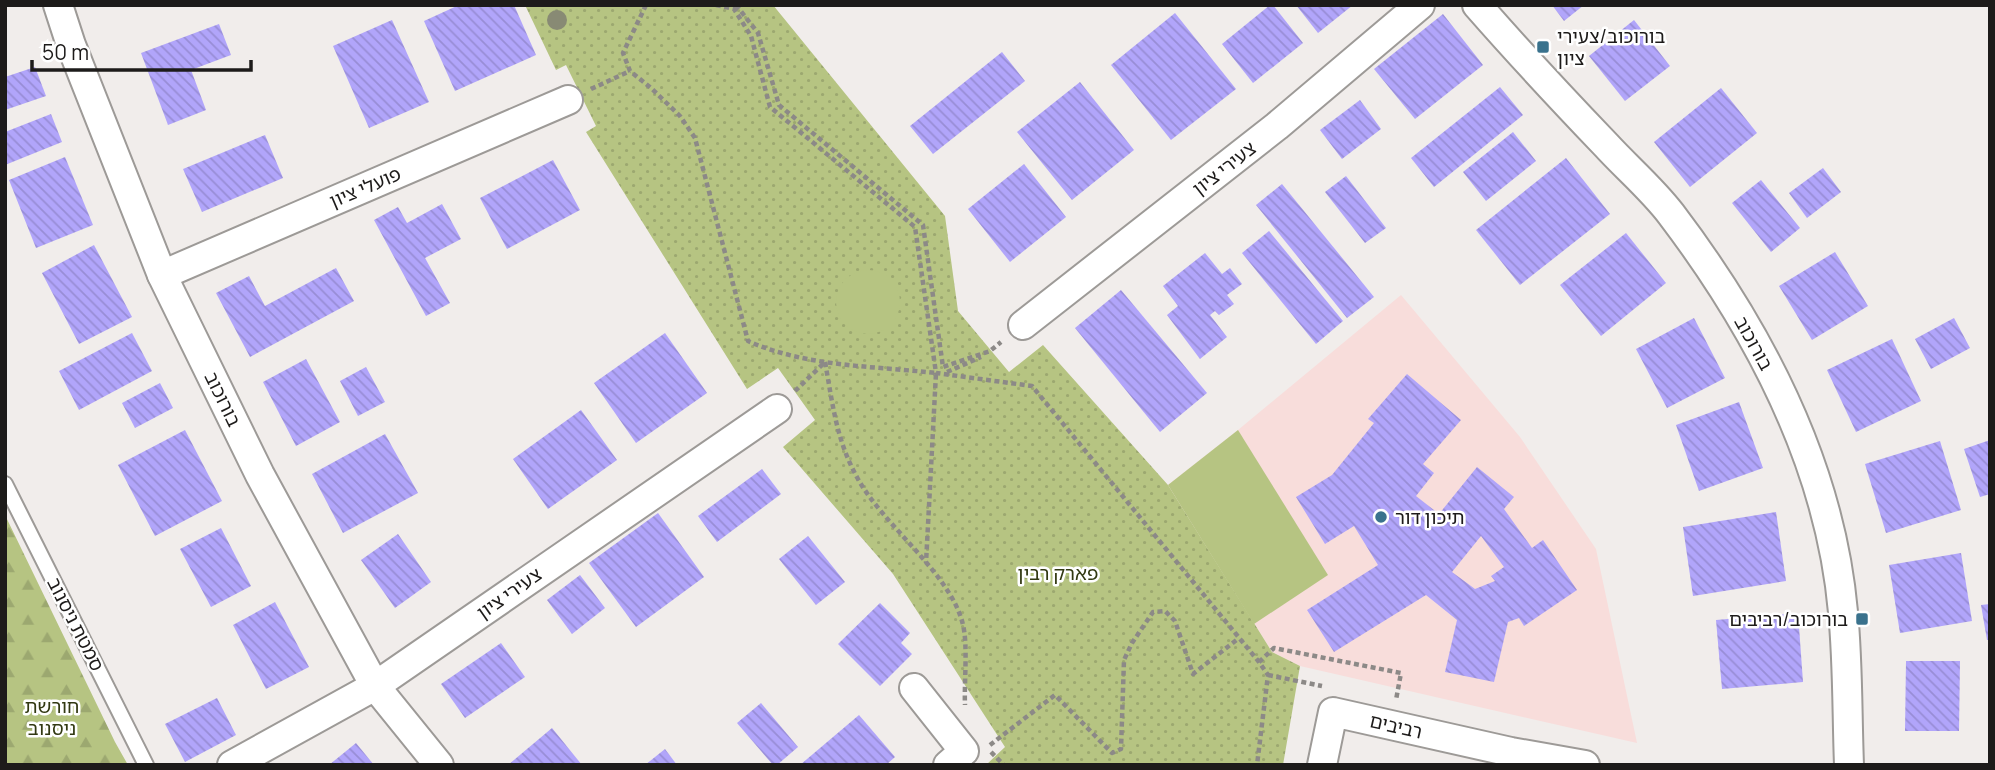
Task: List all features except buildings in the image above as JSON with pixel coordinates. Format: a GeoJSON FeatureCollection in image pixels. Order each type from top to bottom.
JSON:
{"type":"FeatureCollection","features":[{"type":"Feature","properties":{"kind":"street","name":"בורוכוב"},"geometry":{"type":"LineString","coordinates":[[58,5],[71,45],[162,275],[260,475],[375,685],[439,765]]}},
{"type":"Feature","properties":{"kind":"street","name":"צעירי ציון"},"geometry":{"type":"LineString","coordinates":[[1023,325],[1277,126],[1420,5]]}},
{"type":"Feature","properties":{"kind":"street","name":"בורוכוב"},"geometry":{"type":"LineString","coordinates":[[1477,5],[1670,212],[1723,289],[1764,359],[1798,427],[1818,487],[1835,557],[1843,611],[1849,765]]}},
{"type":"Feature","properties":{"kind":"street","name":"פועלי ציון"},"geometry":{"type":"LineString","coordinates":[[162,275],[568,100]]}},
{"type":"Feature","properties":{"kind":"street","name":"צעירי ציון"},"geometry":{"type":"LineString","coordinates":[[232,765],[375,685],[777,408]]}},
{"type":"Feature","properties":{"kind":"street"},"geometry":{"type":"LineString","coordinates":[[914,688],[964,751],[948,765]]}},
{"type":"Feature","properties":{"kind":"street","name":"רביבים"},"geometry":{"type":"LineString","coordinates":[[1322,765],[1333,712],[1507,759],[1585,765]]}},
{"type":"Feature","properties":{"kind":"lane","name":"סמטת ניסנוב"},"geometry":{"type":"LineString","coordinates":[[5,484],[146,765]]}},
{"type":"Feature","properties":{"kind":"path"},"geometry":{"type":"LineString","coordinates":[[646,5],[623,53],[630,71],[680,116],[695,138],[748,341],[769,351],[825,362],[946,373],[1032,386],[1268,675],[1256,765]]}},
{"type":"Feature","properties":{"kind":"path"},"geometry":{"type":"LineString","coordinates":[[716,5],[736,6],[758,33],[779,105],[923,225],[943,367],[990,351],[1023,325]]}},
{"type":"Feature","properties":{"kind":"path"},"geometry":{"type":"LineString","coordinates":[[736,6],[751,36],[770,107],[915,228],[936,373],[926,563]]}},
{"type":"Feature","properties":{"kind":"path"},"geometry":{"type":"LineString","coordinates":[[568,100],[630,71]]}},
{"type":"Feature","properties":{"kind":"path"},"geometry":{"type":"LineString","coordinates":[[946,373],[991,353],[1023,325]]}},
{"type":"Feature","properties":{"kind":"path"},"geometry":{"type":"LineString","coordinates":[[777,408],[825,362]]}},
{"type":"Feature","properties":{"kind":"path"},"geometry":{"type":"LineString","coordinates":[[825,362],[838,436],[858,480],[883,514],[926,563],[952,599],[964,626],[965,705],[970,715]]}},
{"type":"Feature","properties":{"kind":"path"},"geometry":{"type":"LineString","coordinates":[[987,748],[1055,695],[1112,753],[1121,749],[1124,660],[1153,612],[1166,611],[1175,621],[1193,674],[1239,638]]}},
{"type":"Feature","properties":{"kind":"path"},"geometry":{"type":"LineString","coordinates":[[1259,662],[1274,648],[1401,673],[1396,701]]}},
{"type":"Feature","properties":{"kind":"path"},"geometry":{"type":"LineString","coordinates":[[981,737],[1003,765]]}},
{"type":"Feature","properties":{"kind":"shaded area","name":"תיכון דור"},"geometry":{"type":"Polygon","coordinates":[[[1401,295],[1520,437],[1596,549],[1637,743],[1300,666],[1272,652],[1168,485],[1401,295]]]}},
{"type":"Feature","properties":{"kind":"green space","name":"פארק רבין"},"geometry":{"type":"Polygon","coordinates":[[[525,5],[773,5],[945,216],[958,311],[1009,372],[1043,345],[1168,485],[1272,652],[1300,666],[1283,765],[986,765],[1005,747],[893,574],[783,447],[815,420],[778,368],[747,389],[586,132],[596,126],[566,65],[556,70],[525,5]]]}},
{"type":"Feature","properties":{"kind":"green space"},"geometry":{"type":"Polygon","coordinates":[[[868,270],[891,279],[900,302],[891,325],[868,334],[845,325],[836,302],[845,279],[868,270]]]}},
{"type":"Feature","properties":{"kind":"green space"},"geometry":{"type":"Polygon","coordinates":[[[1238,430],[1328,575],[1254,624],[1168,485],[1238,430]]]}},
{"type":"Feature","properties":{"kind":"green space","name":"חורשת ניסנוב"},"geometry":{"type":"Polygon","coordinates":[[[5,515],[115,742],[128,765],[5,765],[5,515]]]}},
{"type":"Feature","properties":{"kind":"place","name":"בורוכוב/צעירי ציון"},"geometry":{"type":"Point","coordinates":[1543,47]}},
{"type":"Feature","properties":{"kind":"place","name":"תיכון דור"},"geometry":{"type":"Point","coordinates":[1381,517]}},
{"type":"Feature","properties":{"kind":"place","name":"בורוכוב/רביבים"},"geometry":{"type":"Point","coordinates":[1862,619]}}]}
